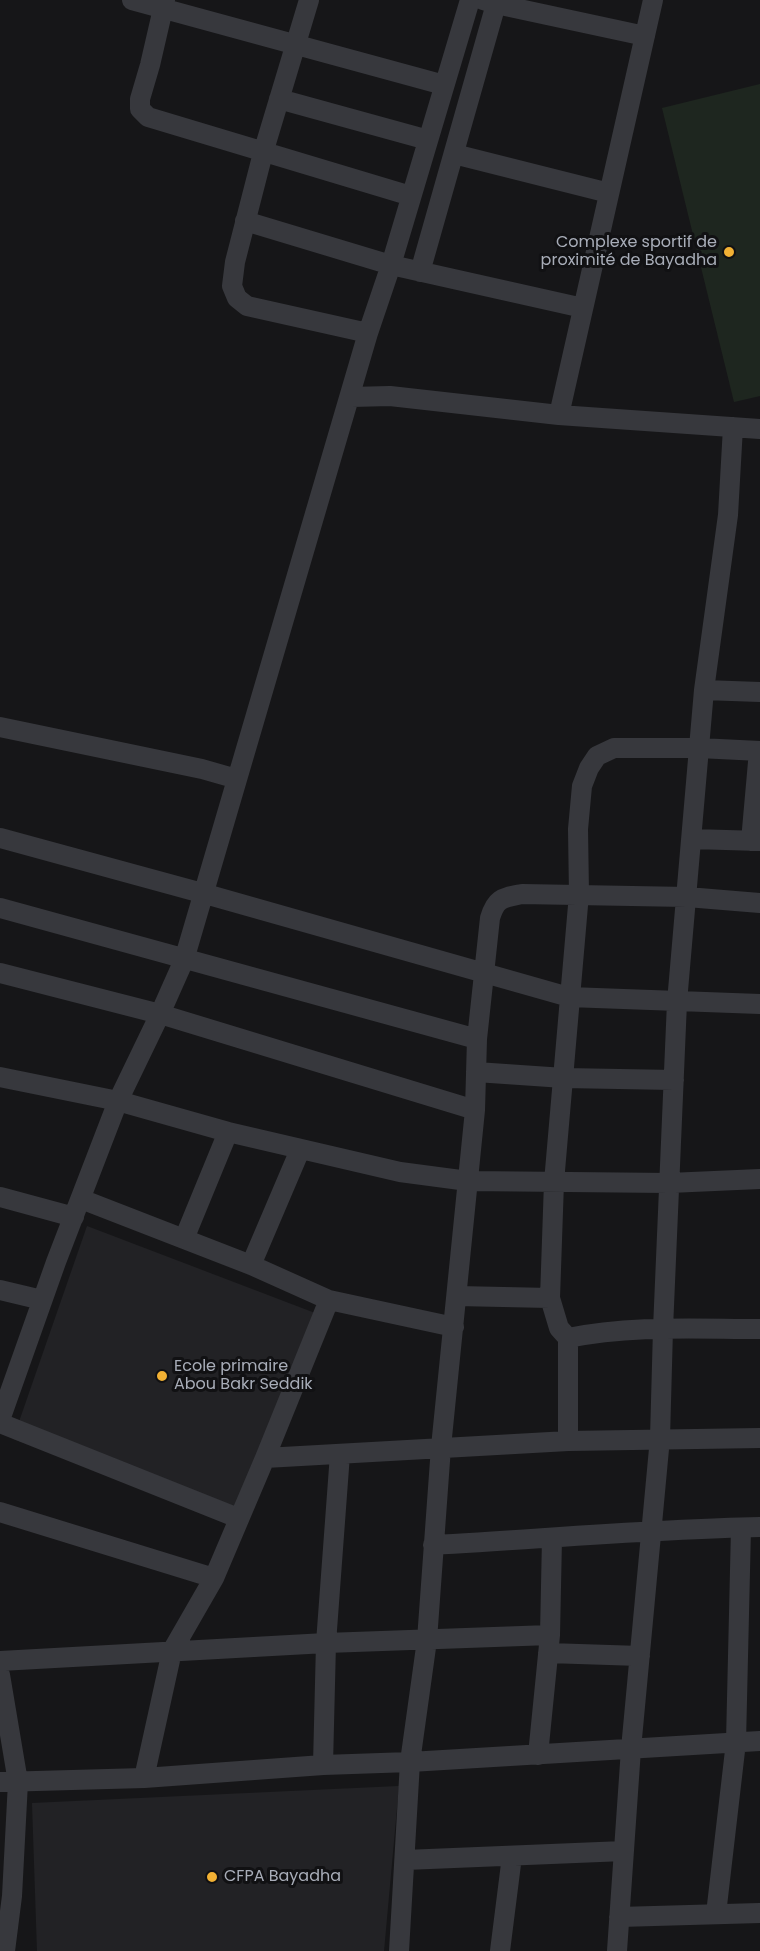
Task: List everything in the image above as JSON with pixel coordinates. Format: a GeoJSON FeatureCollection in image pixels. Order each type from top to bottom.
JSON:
{"type":"FeatureCollection","features":[{"type":"Feature","properties":{"kind":"street"},"geometry":{"type":"LineString","coordinates":[[132,0],[163,4],[295,45],[444,85]]}},
{"type":"Feature","properties":{"kind":"street"},"geometry":{"type":"LineString","coordinates":[[309,0],[263,153],[235,262],[232,286],[237,298],[247,306],[368,333]]}},
{"type":"Feature","properties":{"kind":"street"},"geometry":{"type":"LineString","coordinates":[[238,1518],[0,1422],[42,1300],[118,1101],[184,960],[202,893],[351,398],[368,333],[391,265],[470,0]]}},
{"type":"Feature","properties":{"kind":"street"},"geometry":{"type":"LineString","coordinates":[[559,415],[653,0]]}},
{"type":"Feature","properties":{"kind":"street"},"geometry":{"type":"LineString","coordinates":[[420,272],[466,111],[489,2],[645,36]]}},
{"type":"Feature","properties":{"kind":"street"},"geometry":{"type":"LineString","coordinates":[[163,4],[140,99],[140,109],[148,117],[411,196]]}},
{"type":"Feature","properties":{"kind":"street"},"geometry":{"type":"LineString","coordinates":[[279,99],[428,140]]}},
{"type":"Feature","properties":{"kind":"street"},"geometry":{"type":"LineString","coordinates":[[438,106],[466,111]]}},
{"type":"Feature","properties":{"kind":"street"},"geometry":{"type":"LineString","coordinates":[[454,154],[609,193]]}},
{"type":"Feature","properties":{"kind":"street"},"geometry":{"type":"LineString","coordinates":[[245,221],[391,265],[583,308]]}},
{"type":"Feature","properties":{"kind":"street"},"geometry":{"type":"LineString","coordinates":[[351,398],[390,396],[559,415],[760,429]]}},
{"type":"Feature","properties":{"kind":"street"},"geometry":{"type":"LineString","coordinates":[[617,1951],[631,1749],[660,1438],[677,1002],[704,690],[728,515],[733,426]]}},
{"type":"Feature","properties":{"kind":"street"},"geometry":{"type":"LineString","coordinates":[[704,690],[760,692]]}},
{"type":"Feature","properties":{"kind":"street"},"geometry":{"type":"LineString","coordinates":[[0,727],[202,769],[237,779]]}},
{"type":"Feature","properties":{"kind":"street"},"geometry":{"type":"LineString","coordinates":[[568,1441],[568,1338],[559,1328],[550,1298],[554,1182],[579,894],[578,829],[582,786],[597,756],[614,748],[760,751],[756,841],[692,839]]}},
{"type":"Feature","properties":{"kind":"street"},"geometry":{"type":"LineString","coordinates":[[0,838],[569,997],[760,1004]]}},
{"type":"Feature","properties":{"kind":"street"},"geometry":{"type":"LineString","coordinates":[[399,1951],[411,1762],[427,1640],[441,1447],[475,1110],[477,1039],[490,918],[494,905],[502,898],[522,894],[687,897],[760,903]]}},
{"type":"Feature","properties":{"kind":"street"},"geometry":{"type":"LineString","coordinates":[[0,908],[477,1039]]}},
{"type":"Feature","properties":{"kind":"street"},"geometry":{"type":"LineString","coordinates":[[0,973],[160,1014],[475,1110]]}},
{"type":"Feature","properties":{"kind":"street"},"geometry":{"type":"LineString","coordinates":[[476,1072],[564,1078],[674,1080]]}},
{"type":"Feature","properties":{"kind":"street"},"geometry":{"type":"LineString","coordinates":[[0,1077],[118,1101],[228,1132],[400,1172],[468,1181],[669,1183],[760,1179]]}},
{"type":"Feature","properties":{"kind":"street"},"geometry":{"type":"LineString","coordinates":[[184,1239],[228,1132]]}},
{"type":"Feature","properties":{"kind":"street"},"geometry":{"type":"LineString","coordinates":[[251,1265],[300,1150]]}},
{"type":"Feature","properties":{"kind":"street"},"geometry":{"type":"LineString","coordinates":[[0,1197],[78,1208],[184,1239],[251,1265],[329,1300],[454,1327]]}},
{"type":"Feature","properties":{"kind":"street"},"geometry":{"type":"LineString","coordinates":[[0,1290],[42,1300]]}},
{"type":"Feature","properties":{"kind":"street"},"geometry":{"type":"LineString","coordinates":[[457,1296],[550,1298]]}},
{"type":"Feature","properties":{"kind":"street"},"geometry":{"type":"LineString","coordinates":[[144,1778],[172,1651],[214,1578],[329,1300]]}},
{"type":"Feature","properties":{"kind":"street"},"geometry":{"type":"LineString","coordinates":[[568,1338],[663,1329],[760,1329]]}},
{"type":"Feature","properties":{"kind":"street"},"geometry":{"type":"LineString","coordinates":[[265,1458],[568,1441],[760,1438]]}},
{"type":"Feature","properties":{"kind":"street"},"geometry":{"type":"LineString","coordinates":[[323,1765],[326,1643],[340,1454]]}},
{"type":"Feature","properties":{"kind":"street"},"geometry":{"type":"LineString","coordinates":[[0,1512],[214,1578]]}},
{"type":"Feature","properties":{"kind":"street"},"geometry":{"type":"LineString","coordinates":[[433,1545],[651,1530],[751,1528],[736,1742],[716,1914]]}},
{"type":"Feature","properties":{"kind":"street"},"geometry":{"type":"LineString","coordinates":[[538,1755],[549,1644],[552,1538]]}},
{"type":"Feature","properties":{"kind":"street"},"geometry":{"type":"LineString","coordinates":[[0,1661],[326,1643],[427,1640],[549,1644],[640,1656]]}},
{"type":"Feature","properties":{"kind":"street"},"geometry":{"type":"LineString","coordinates":[[0,1675],[9,1782],[5,1951]]}},
{"type":"Feature","properties":{"kind":"street"},"geometry":{"type":"LineString","coordinates":[[9,1782],[144,1778],[323,1765],[411,1762],[760,1741]]}},
{"type":"Feature","properties":{"kind":"street"},"geometry":{"type":"LineString","coordinates":[[405,1860],[624,1851]]}},
{"type":"Feature","properties":{"kind":"street"},"geometry":{"type":"LineString","coordinates":[[500,1951],[512,1856]]}},
{"type":"Feature","properties":{"kind":"street"},"geometry":{"type":"LineString","coordinates":[[619,1917],[760,1913]]}},
{"type":"Feature","properties":{"kind":"shaded area","name":"Complexe sportif de proximité de Bayadha"},"geometry":{"type":"Polygon","coordinates":[[[760,84],[760,396],[734,402],[662,108],[760,84]]]}},
{"type":"Feature","properties":{"kind":"shaded area","name":"Ecole primaire Abou Bakr Seddik"},"geometry":{"type":"Polygon","coordinates":[[[87,1226],[315,1313],[231,1517],[13,1439],[87,1226]]]}},
{"type":"Feature","properties":{"kind":"shaded area","name":"CFPA Bayadha"},"geometry":{"type":"Polygon","coordinates":[[[399,1786],[384,1951],[37,1951],[32,1803],[399,1786]]]}},
{"type":"Feature","properties":{"kind":"place","name":"Complexe sportif de proximité de Bayadha"},"geometry":{"type":"Point","coordinates":[729,252]}},
{"type":"Feature","properties":{"kind":"place","name":"Ecole primaire Abou Bakr Seddik"},"geometry":{"type":"Point","coordinates":[162,1376]}},
{"type":"Feature","properties":{"kind":"place","name":"CFPA Bayadha"},"geometry":{"type":"Point","coordinates":[212,1877]}}]}
